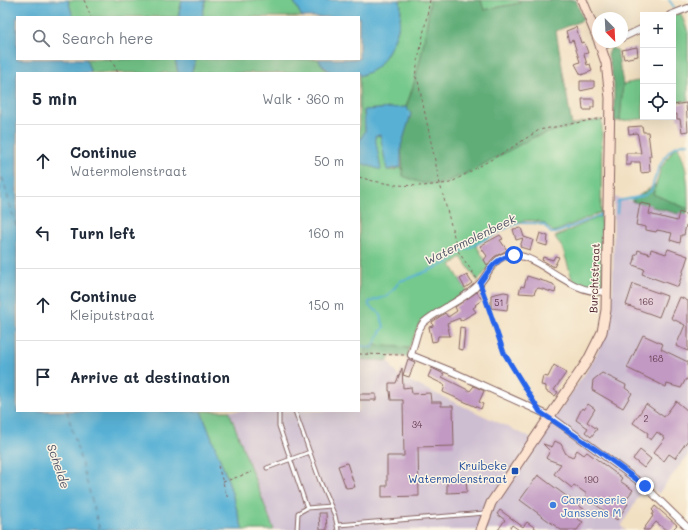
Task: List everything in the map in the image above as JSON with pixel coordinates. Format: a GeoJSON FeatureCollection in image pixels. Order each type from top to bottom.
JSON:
{"type":"FeatureCollection","features":[{"type":"Feature","properties":{"kind":"main road","name":"Burchtstraat"},"geometry":{"type":"LineString","coordinates":[[582,0],[592,25]]}},
{"type":"Feature","properties":{"kind":"main road","name":"Burchtstraat"},"geometry":{"type":"LineString","coordinates":[[480,530],[491,503],[588,360],[602,332],[606,310],[610,117],[609,79],[600,48]]}},
{"type":"Feature","properties":{"kind":"street"},"geometry":{"type":"LineString","coordinates":[[676,13],[688,8]]}},
{"type":"Feature","properties":{"kind":"street"},"geometry":{"type":"LineString","coordinates":[[628,35],[640,29]]}},
{"type":"Feature","properties":{"kind":"street"},"geometry":{"type":"LineString","coordinates":[[606,291],[598,292],[582,289],[524,257],[514,255],[505,256],[498,260],[480,283],[424,323],[418,331],[411,355],[453,372],[550,416],[645,486],[688,528]]}},
{"type":"Feature","properties":{"kind":"lane"},"geometry":{"type":"LineString","coordinates":[[279,412],[278,426],[307,508]]}},
{"type":"Feature","properties":{"kind":"lane"},"geometry":{"type":"LineString","coordinates":[[295,412],[338,525],[338,530]]}},
{"type":"Feature","properties":{"kind":"lane"},"geometry":{"type":"LineString","coordinates":[[267,468],[310,452]]}},
{"type":"Feature","properties":{"kind":"lane"},"geometry":{"type":"LineString","coordinates":[[298,530],[298,513],[307,508],[331,506]]}},
{"type":"Feature","properties":{"kind":"lane"},"geometry":{"type":"LineString","coordinates":[[338,525],[486,513]]}},
{"type":"Feature","properties":{"kind":"path"},"geometry":{"type":"LineString","coordinates":[[84,0],[91,16]]}},
{"type":"Feature","properties":{"kind":"path"},"geometry":{"type":"LineString","coordinates":[[430,0],[415,76],[418,81],[440,184],[458,251],[480,283],[504,353],[540,412]]}},
{"type":"Feature","properties":{"kind":"path"},"geometry":{"type":"LineString","coordinates":[[112,60],[118,72]]}},
{"type":"Feature","properties":{"kind":"path"},"geometry":{"type":"LineString","coordinates":[[360,177],[396,185],[426,186],[440,184],[459,179],[539,130],[566,123],[610,117]]}},
{"type":"Feature","properties":{"kind":"path"},"geometry":{"type":"LineString","coordinates":[[360,354],[411,355]]}},
{"type":"Feature","properties":{"kind":"path"},"geometry":{"type":"LineString","coordinates":[[218,466],[228,499]]}},
{"type":"Feature","properties":{"kind":"path"},"geometry":{"type":"LineString","coordinates":[[223,482],[252,472]]}},
{"type":"Feature","properties":{"kind":"shaded area"},"geometry":{"type":"Polygon","coordinates":[[[614,197],[688,217],[688,455],[658,494],[647,483],[621,526],[625,530],[274,530],[229,412],[360,412],[360,359],[388,361],[398,376],[538,441],[591,365],[608,330],[613,290],[614,197]]]}},
{"type":"Feature","properties":{"kind":"green space"},"geometry":{"type":"Polygon","coordinates":[[[68,0],[182,0],[178,16],[73,16],[68,0]]]}},
{"type":"Feature","properties":{"kind":"green space"},"geometry":{"type":"Polygon","coordinates":[[[206,0],[293,0],[301,16],[202,16],[206,0]]]}},
{"type":"Feature","properties":{"kind":"green space"},"geometry":{"type":"Polygon","coordinates":[[[400,0],[430,0],[424,41],[415,80],[406,107],[364,110],[365,131],[360,140],[360,76],[378,66],[385,57],[393,42],[399,25],[401,8],[400,0]]]}},
{"type":"Feature","properties":{"kind":"green space"},"geometry":{"type":"Polygon","coordinates":[[[430,0],[481,0],[484,10],[520,3],[519,0],[576,0],[583,20],[556,31],[572,126],[534,137],[465,174],[440,184],[421,183],[403,176],[401,146],[411,114],[406,107],[415,80],[421,54],[430,0]]]}},
{"type":"Feature","properties":{"kind":"green space"},"geometry":{"type":"Polygon","coordinates":[[[481,0],[519,0],[520,3],[483,10],[481,0]]]}},
{"type":"Feature","properties":{"kind":"green space"},"geometry":{"type":"Polygon","coordinates":[[[680,12],[688,32],[688,101],[676,102],[676,14],[680,12]]]}},
{"type":"Feature","properties":{"kind":"green space"},"geometry":{"type":"Polygon","coordinates":[[[611,48],[617,50],[623,84],[620,121],[614,121],[614,84],[608,55],[611,48]]]}},
{"type":"Feature","properties":{"kind":"green space"},"geometry":{"type":"Polygon","coordinates":[[[86,60],[175,60],[178,72],[91,72],[86,60]]]}},
{"type":"Feature","properties":{"kind":"green space"},"geometry":{"type":"Polygon","coordinates":[[[196,60],[319,60],[325,69],[330,72],[191,72],[196,60]]]}},
{"type":"Feature","properties":{"kind":"green space"},"geometry":{"type":"Polygon","coordinates":[[[640,81],[640,119],[620,121],[623,84],[640,81]]]}},
{"type":"Feature","properties":{"kind":"green space"},"geometry":{"type":"Polygon","coordinates":[[[602,120],[601,212],[554,232],[545,224],[536,221],[518,222],[499,230],[476,245],[489,267],[478,281],[461,257],[451,265],[467,291],[425,317],[418,326],[409,348],[377,345],[366,348],[364,360],[360,359],[360,162],[361,163],[375,136],[380,135],[388,170],[394,170],[401,167],[404,176],[440,184],[465,174],[534,137],[583,122],[602,120]]]}},
{"type":"Feature","properties":{"kind":"green space"},"geometry":{"type":"Polygon","coordinates":[[[675,147],[678,147],[686,170],[688,209],[653,194],[661,168],[675,147]]]}},
{"type":"Feature","properties":{"kind":"green space"},"geometry":{"type":"Polygon","coordinates":[[[656,184],[653,194],[688,209],[686,216],[631,201],[656,184]]]}},
{"type":"Feature","properties":{"kind":"green space"},"geometry":{"type":"Polygon","coordinates":[[[601,212],[602,289],[595,289],[573,282],[563,249],[555,237],[600,216],[601,212]]]}},
{"type":"Feature","properties":{"kind":"green space"},"geometry":{"type":"Polygon","coordinates":[[[377,345],[409,348],[408,357],[390,356],[388,361],[364,360],[365,348],[377,345]]]}},
{"type":"Feature","properties":{"kind":"green space"},"geometry":{"type":"Polygon","coordinates":[[[201,412],[229,412],[274,530],[243,530],[228,480],[201,412]]]}},
{"type":"Feature","properties":{"kind":"water","name":"Schelde"},"geometry":{"type":"Polygon","coordinates":[[[0,0],[68,0],[73,16],[16,16],[16,60],[86,60],[91,72],[16,72],[16,412],[201,412],[228,480],[243,530],[0,530],[0,0]]]}},
{"type":"Feature","properties":{"kind":"water"},"geometry":{"type":"Polygon","coordinates":[[[182,0],[206,0],[202,16],[178,16],[182,0]]]}},
{"type":"Feature","properties":{"kind":"water"},"geometry":{"type":"Polygon","coordinates":[[[293,0],[400,0],[401,8],[399,25],[393,42],[385,57],[376,68],[360,76],[360,72],[334,72],[326,69],[319,60],[360,60],[360,16],[301,16],[293,0]]]}},
{"type":"Feature","properties":{"kind":"water"},"geometry":{"type":"Polygon","coordinates":[[[175,60],[196,60],[191,72],[178,72],[175,60]]]}},
{"type":"Feature","properties":{"kind":"water"},"geometry":{"type":"Polygon","coordinates":[[[406,107],[411,114],[401,146],[401,167],[387,170],[380,135],[375,136],[381,170],[360,162],[360,140],[365,131],[364,110],[406,107]]]}},
{"type":"Feature","properties":{"kind":"building"},"geometry":{"type":"Polygon","coordinates":[[[576,27],[581,43],[584,42],[588,53],[584,54],[587,65],[590,64],[592,71],[581,75],[575,64],[580,62],[573,40],[569,42],[566,31],[576,27]]]}},
{"type":"Feature","properties":{"kind":"building"},"geometry":{"type":"Polygon","coordinates":[[[637,47],[638,56],[624,59],[622,50],[637,47]]]}},
{"type":"Feature","properties":{"kind":"building"},"geometry":{"type":"Polygon","coordinates":[[[580,81],[594,81],[594,88],[580,91],[580,81]]]}},
{"type":"Feature","properties":{"kind":"building"},"geometry":{"type":"Polygon","coordinates":[[[582,99],[594,99],[594,107],[591,107],[591,110],[583,110],[582,99]]]}},
{"type":"Feature","properties":{"kind":"building"},"geometry":{"type":"Polygon","coordinates":[[[686,103],[688,131],[682,132],[680,119],[677,119],[676,105],[686,103]]]}},
{"type":"Feature","properties":{"kind":"building"},"geometry":{"type":"Polygon","coordinates":[[[642,126],[643,132],[648,132],[651,156],[649,156],[650,172],[641,173],[640,162],[631,162],[631,165],[626,165],[626,153],[641,153],[637,133],[629,134],[628,127],[642,126]]]}},
{"type":"Feature","properties":{"kind":"building"},"geometry":{"type":"Polygon","coordinates":[[[640,203],[651,205],[649,214],[677,221],[679,212],[688,215],[688,225],[686,225],[684,235],[681,235],[680,243],[670,240],[672,233],[657,230],[656,232],[646,230],[646,227],[636,225],[640,203]]]}},
{"type":"Feature","properties":{"kind":"building"},"geometry":{"type":"Polygon","coordinates":[[[521,228],[524,237],[533,240],[530,250],[520,247],[523,238],[516,240],[513,229],[521,228]]]}},
{"type":"Feature","properties":{"kind":"building"},"geometry":{"type":"Polygon","coordinates":[[[540,233],[548,236],[547,246],[537,243],[540,233]]]}},
{"type":"Feature","properties":{"kind":"building"},"geometry":{"type":"Polygon","coordinates":[[[500,235],[503,239],[500,240],[507,250],[494,257],[487,265],[484,260],[487,256],[480,246],[500,235]]]}},
{"type":"Feature","properties":{"kind":"building"},"geometry":{"type":"Polygon","coordinates":[[[651,249],[666,254],[668,249],[688,256],[678,287],[642,274],[644,269],[633,265],[635,259],[634,256],[637,254],[638,250],[650,254],[651,249]]]}},
{"type":"Feature","properties":{"kind":"building"},"geometry":{"type":"Polygon","coordinates":[[[555,256],[559,257],[554,267],[542,260],[543,257],[553,260],[555,256]]]}},
{"type":"Feature","properties":{"kind":"building"},"geometry":{"type":"Polygon","coordinates":[[[467,275],[472,283],[465,288],[460,279],[467,275]]]}},
{"type":"Feature","properties":{"kind":"building"},"geometry":{"type":"Polygon","coordinates":[[[527,276],[553,284],[556,288],[555,293],[539,288],[536,289],[534,294],[519,293],[521,286],[524,287],[527,276]]]}},
{"type":"Feature","properties":{"kind":"building"},"geometry":{"type":"Polygon","coordinates":[[[633,284],[667,296],[659,317],[626,305],[633,284]]]}},
{"type":"Feature","properties":{"kind":"building"},"geometry":{"type":"Polygon","coordinates":[[[477,292],[482,300],[473,308],[476,312],[460,321],[460,318],[447,323],[450,336],[438,336],[437,341],[432,342],[429,327],[433,326],[432,322],[445,313],[448,317],[457,311],[455,307],[477,292]]]}},
{"type":"Feature","properties":{"kind":"building"},"geometry":{"type":"Polygon","coordinates":[[[504,292],[509,293],[507,310],[491,308],[491,295],[504,292]]]}},
{"type":"Feature","properties":{"kind":"building"},"geometry":{"type":"Polygon","coordinates":[[[680,297],[688,301],[688,351],[676,346],[685,325],[671,318],[680,297]]]}},
{"type":"Feature","properties":{"kind":"building"},"geometry":{"type":"Polygon","coordinates":[[[460,327],[465,328],[463,350],[458,349],[460,327]]]}},
{"type":"Feature","properties":{"kind":"building"},"geometry":{"type":"Polygon","coordinates":[[[643,335],[663,344],[661,349],[688,362],[688,380],[686,379],[681,388],[667,384],[666,387],[627,368],[643,335]]]}},
{"type":"Feature","properties":{"kind":"building"},"geometry":{"type":"Polygon","coordinates":[[[408,359],[415,362],[409,377],[403,375],[408,359]]]}},
{"type":"Feature","properties":{"kind":"building"},"geometry":{"type":"Polygon","coordinates":[[[554,365],[566,373],[554,390],[558,392],[555,396],[546,391],[546,386],[541,385],[543,376],[548,377],[554,365]]]}},
{"type":"Feature","properties":{"kind":"building"},"geometry":{"type":"Polygon","coordinates":[[[402,368],[403,388],[411,387],[412,394],[430,393],[431,402],[441,402],[441,406],[453,406],[454,446],[418,447],[419,496],[382,497],[382,486],[387,486],[387,456],[404,456],[403,400],[391,400],[389,391],[389,383],[396,383],[402,368]]]}},
{"type":"Feature","properties":{"kind":"building"},"geometry":{"type":"Polygon","coordinates":[[[432,368],[444,374],[442,377],[470,391],[474,386],[484,391],[479,402],[483,404],[481,409],[443,392],[445,385],[428,377],[432,368]]]}},
{"type":"Feature","properties":{"kind":"building"},"geometry":{"type":"Polygon","coordinates":[[[602,373],[626,385],[625,388],[632,393],[623,408],[592,390],[593,380],[602,373]]]}},
{"type":"Feature","properties":{"kind":"building"},"geometry":{"type":"Polygon","coordinates":[[[360,394],[376,394],[376,400],[360,400],[360,394]]]}},
{"type":"Feature","properties":{"kind":"building"},"geometry":{"type":"Polygon","coordinates":[[[676,401],[688,411],[688,440],[675,458],[669,454],[664,461],[653,453],[665,438],[657,432],[651,440],[647,437],[648,433],[633,423],[646,404],[664,417],[676,401]]]}},
{"type":"Feature","properties":{"kind":"building"},"geometry":{"type":"Polygon","coordinates":[[[588,404],[595,409],[587,422],[597,429],[591,437],[585,432],[588,428],[576,420],[582,408],[584,410],[588,404]]]}},
{"type":"Feature","properties":{"kind":"building"},"geometry":{"type":"Polygon","coordinates":[[[555,441],[561,444],[566,454],[573,457],[577,450],[584,455],[587,452],[622,478],[620,481],[633,490],[624,502],[628,504],[617,520],[585,497],[587,494],[574,485],[572,488],[554,474],[561,464],[546,458],[550,451],[543,444],[552,447],[555,441]]]}},
{"type":"Feature","properties":{"kind":"building"},"geometry":{"type":"Polygon","coordinates":[[[640,450],[651,459],[644,468],[633,459],[640,450]]]}},
{"type":"Feature","properties":{"kind":"building"},"geometry":{"type":"Polygon","coordinates":[[[347,463],[355,487],[346,488],[338,466],[347,463]]]}},
{"type":"Feature","properties":{"kind":"building","name":"Carrosserie Janssens M"},"geometry":{"type":"Polygon","coordinates":[[[538,475],[585,510],[578,519],[583,522],[577,530],[561,530],[520,500],[538,475]]]}},
{"type":"Feature","properties":{"kind":"building"},"geometry":{"type":"Polygon","coordinates":[[[466,476],[467,492],[447,493],[447,477],[466,476]]]}},
{"type":"Feature","properties":{"kind":"building"},"geometry":{"type":"Polygon","coordinates":[[[655,506],[677,525],[672,530],[666,530],[656,522],[649,530],[643,530],[653,516],[652,515],[654,512],[652,510],[655,506]]]}},
{"type":"Feature","properties":{"kind":"building"},"geometry":{"type":"Polygon","coordinates":[[[500,510],[523,527],[527,522],[538,530],[519,530],[512,525],[509,530],[498,530],[505,520],[497,514],[500,510]]]}},
{"type":"Feature","properties":{"kind":"building"},"geometry":{"type":"Polygon","coordinates":[[[319,513],[326,513],[327,530],[320,530],[319,513]]]}},
{"type":"Feature","properties":{"kind":"waterway","name":"Watermolenbeek"},"geometry":{"type":"LineString","coordinates":[[669,0],[674,7]]}},
{"type":"Feature","properties":{"kind":"waterway","name":"Watermolenbeek"},"geometry":{"type":"LineString","coordinates":[[617,213],[618,201],[643,196],[651,191],[657,172],[667,154],[676,146],[688,143]]}},
{"type":"Feature","properties":{"kind":"waterway","name":"Watermolenbeek"},"geometry":{"type":"LineString","coordinates":[[360,345],[372,348],[384,327],[380,313],[369,306],[369,302],[388,296],[400,281],[449,262],[462,250],[519,223],[544,225],[551,233],[556,233],[603,214]]}},
{"type":"Feature","properties":{"kind":"ferry route"},"geometry":{"type":"LineString","coordinates":[[0,169],[16,226]]}},
{"type":"Feature","properties":{"kind":"ferry route"},"geometry":{"type":"LineString","coordinates":[[67,412],[100,530]]}},
{"type":"Feature","properties":{"kind":"place","name":"Kruibeke Watermolenstraat"},"geometry":{"type":"Point","coordinates":[515,471]}},
{"type":"Feature","properties":{"kind":"place","name":"Carrosserie Janssens M"},"geometry":{"type":"Point","coordinates":[553,505]}},
{"type":"Feature","properties":{"kind":"route"},"geometry":{"type":"LineString","coordinates":[[514,255],[505,256],[498,260],[490,268],[480,283],[504,353],[540,412],[550,416],[645,486]]}}]}
